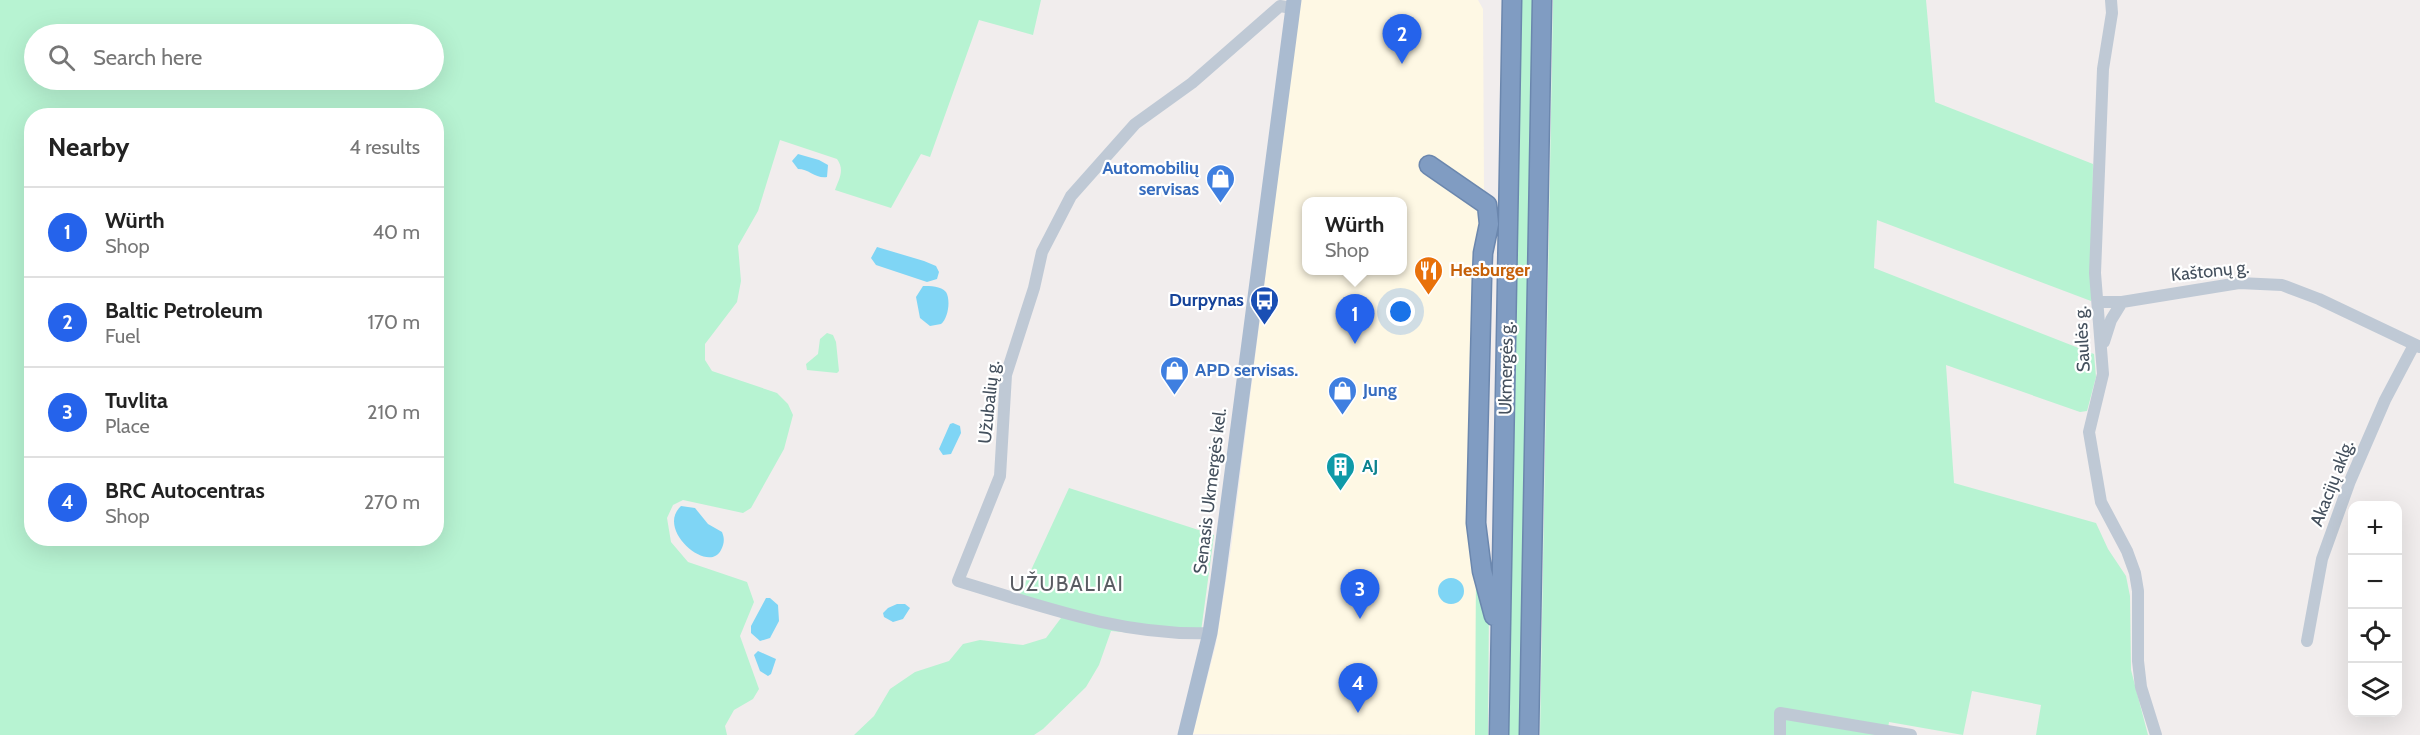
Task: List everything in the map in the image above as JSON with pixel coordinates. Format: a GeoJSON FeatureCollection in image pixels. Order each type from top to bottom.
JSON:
{"type":"FeatureCollection","features":[{"type":"Feature","properties":{"kind":"highway","name":"Ukmergės g."},"geometry":{"type":"LineString","coordinates":[[1499,728],[1512,0]]}},
{"type":"Feature","properties":{"kind":"highway","name":"Ukmergės g."},"geometry":{"type":"LineString","coordinates":[[1529,735],[1542,0]]}},
{"type":"Feature","properties":{"kind":"highway"},"geometry":{"type":"LineString","coordinates":[[1429,165],[1487,206],[1490,216],[1483,253],[1476,523],[1482,571],[1494,613],[1492,660],[1500,683]]}},
{"type":"Feature","properties":{"kind":"main road","name":"Senasis Ukmergės kel."},"geometry":{"type":"LineString","coordinates":[[1185,735],[1210,633],[1293,4]]}},
{"type":"Feature","properties":{"kind":"street","name":"Saulės g."},"geometry":{"type":"LineString","coordinates":[[2111,0],[2112,13],[2103,69],[2095,273],[2103,350],[2103,374],[2089,432],[2101,502],[2127,551],[2135,573],[2138,591],[2138,662],[2142,687],[2156,735]]}},
{"type":"Feature","properties":{"kind":"street","name":"Užubalių g."},"geometry":{"type":"LineString","coordinates":[[1210,633],[1166,632],[1086,620],[958,581],[1000,476],[1006,375],[1010,360],[1022,329],[1042,252],[1067,203],[1081,183],[1135,124],[1192,83],[1280,6],[1293,4]]}},
{"type":"Feature","properties":{"kind":"street","name":"Kaštonų g."},"geometry":{"type":"LineString","coordinates":[[2098,302],[2122,302],[2239,283],[2282,285],[2319,299],[2417,346]]}},
{"type":"Feature","properties":{"kind":"street"},"geometry":{"type":"LineString","coordinates":[[2103,350],[2111,320],[2122,302]]}},
{"type":"Feature","properties":{"kind":"street","name":"Akacijų aklg."},"geometry":{"type":"LineString","coordinates":[[2307,641],[2322,559],[2350,481],[2381,409],[2417,346]]}},
{"type":"Feature","properties":{"kind":"street"},"geometry":{"type":"LineString","coordinates":[[1780,735],[1780,713],[1911,735]]}},
{"type":"Feature","properties":{"kind":"shaded area"},"geometry":{"type":"Polygon","coordinates":[[[1300,0],[1478,0],[1483,9],[1484,196],[1475,735],[1193,734],[1216,644],[1231,549],[1300,0]]]}},
{"type":"Feature","properties":{"kind":"green space"},"geometry":{"type":"Polygon","coordinates":[[[0,0],[1041,0],[1033,35],[979,20],[930,157],[921,154],[891,208],[835,190],[841,171],[837,159],[780,140],[758,211],[738,246],[741,281],[737,302],[705,344],[705,360],[712,371],[777,393],[788,404],[793,415],[784,449],[751,508],[743,513],[683,500],[673,505],[667,518],[671,542],[688,562],[747,582],[754,602],[740,636],[759,689],[753,699],[734,710],[725,726],[727,735],[0,735],[0,0]]]}},
{"type":"Feature","properties":{"kind":"green space"},"geometry":{"type":"Polygon","coordinates":[[[1521,0],[1536,0],[1521,735],[1506,735],[1521,0]]]}},
{"type":"Feature","properties":{"kind":"green space"},"geometry":{"type":"Polygon","coordinates":[[[1553,0],[1926,0],[1935,102],[2093,164],[2091,301],[1877,220],[1874,268],[2094,354],[2096,377],[2087,411],[2080,412],[1946,365],[1954,483],[2096,523],[2108,549],[2126,576],[2130,596],[2131,670],[2148,735],[2036,735],[2041,705],[1972,691],[1963,735],[1889,722],[1887,735],[1540,735],[1553,0]]]}},
{"type":"Feature","properties":{"kind":"green space"},"geometry":{"type":"Polygon","coordinates":[[[827,333],[833,335],[836,342],[839,371],[837,373],[807,370],[806,364],[818,354],[820,339],[827,333]]]}},
{"type":"Feature","properties":{"kind":"green space"},"geometry":{"type":"Polygon","coordinates":[[[1069,488],[1214,535],[1200,639],[1111,631],[1099,665],[1086,687],[1034,735],[854,735],[874,716],[890,689],[915,672],[949,661],[963,644],[980,640],[1023,645],[1046,638],[1061,618],[1020,594],[1069,488]]]}},
{"type":"Feature","properties":{"kind":"green space"},"geometry":{"type":"Polygon","coordinates":[[[1476,567],[1489,603],[1488,735],[1475,735],[1476,567]]]}},
{"type":"Feature","properties":{"kind":"water"},"geometry":{"type":"Polygon","coordinates":[[[798,154],[828,165],[827,177],[819,177],[798,169],[792,161],[798,154]]]}},
{"type":"Feature","properties":{"kind":"water"},"geometry":{"type":"Polygon","coordinates":[[[877,247],[936,266],[939,272],[937,279],[927,282],[876,265],[871,258],[877,247]]]}},
{"type":"Feature","properties":{"kind":"water"},"geometry":{"type":"Polygon","coordinates":[[[923,286],[938,287],[946,292],[948,309],[941,324],[930,326],[920,318],[916,297],[923,286]]]}},
{"type":"Feature","properties":{"kind":"water"},"geometry":{"type":"Polygon","coordinates":[[[950,424],[960,426],[961,433],[951,454],[943,455],[939,449],[950,424]]]}},
{"type":"Feature","properties":{"kind":"water"},"geometry":{"type":"Polygon","coordinates":[[[681,506],[695,508],[708,524],[722,532],[723,546],[715,556],[706,557],[696,553],[679,537],[675,527],[675,516],[681,506]]]}},
{"type":"Feature","properties":{"kind":"water"},"geometry":{"type":"Polygon","coordinates":[[[1451,578],[1460,582],[1464,591],[1460,600],[1451,604],[1442,600],[1438,591],[1442,582],[1451,578]]]}},
{"type":"Feature","properties":{"kind":"water"},"geometry":{"type":"Polygon","coordinates":[[[766,598],[770,598],[778,605],[779,621],[770,638],[760,641],[751,633],[751,626],[766,598]]]}},
{"type":"Feature","properties":{"kind":"water"},"geometry":{"type":"Polygon","coordinates":[[[897,604],[905,604],[910,608],[903,619],[893,622],[884,617],[883,613],[897,604]]]}},
{"type":"Feature","properties":{"kind":"water"},"geometry":{"type":"Polygon","coordinates":[[[758,651],[776,659],[771,674],[768,676],[760,671],[754,655],[758,651]]]}},
{"type":"Feature","properties":{"kind":"place","name":"Baltic Petroleum"},"geometry":{"type":"Point","coordinates":[1402,64]}},
{"type":"Feature","properties":{"kind":"place","name":"Automobilių servisas"},"geometry":{"type":"Point","coordinates":[1220,204]}},
{"type":"Feature","properties":{"kind":"place","name":"Hesburger"},"geometry":{"type":"Point","coordinates":[1429,296]}},
{"type":"Feature","properties":{"kind":"place","name":"Durpynas"},"geometry":{"type":"Point","coordinates":[1265,326]}},
{"type":"Feature","properties":{"kind":"place","name":"Würth"},"geometry":{"type":"Point","coordinates":[1355,344]}},
{"type":"Feature","properties":{"kind":"place","name":"APD servisas."},"geometry":{"type":"Point","coordinates":[1174,396]}},
{"type":"Feature","properties":{"kind":"place","name":"Jung"},"geometry":{"type":"Point","coordinates":[1342,416]}},
{"type":"Feature","properties":{"kind":"place","name":"AJ"},"geometry":{"type":"Point","coordinates":[1341,492]}},
{"type":"Feature","properties":{"kind":"place","name":"Tuvlita"},"geometry":{"type":"Point","coordinates":[1360,619]}},
{"type":"Feature","properties":{"kind":"place","name":"BRC Autocentras"},"geometry":{"type":"Point","coordinates":[1358,713]}},
{"type":"Feature","properties":{"kind":"district","name":"UŽUBALIAI"},"geometry":{"type":"Point","coordinates":[1067,583]}}]}
